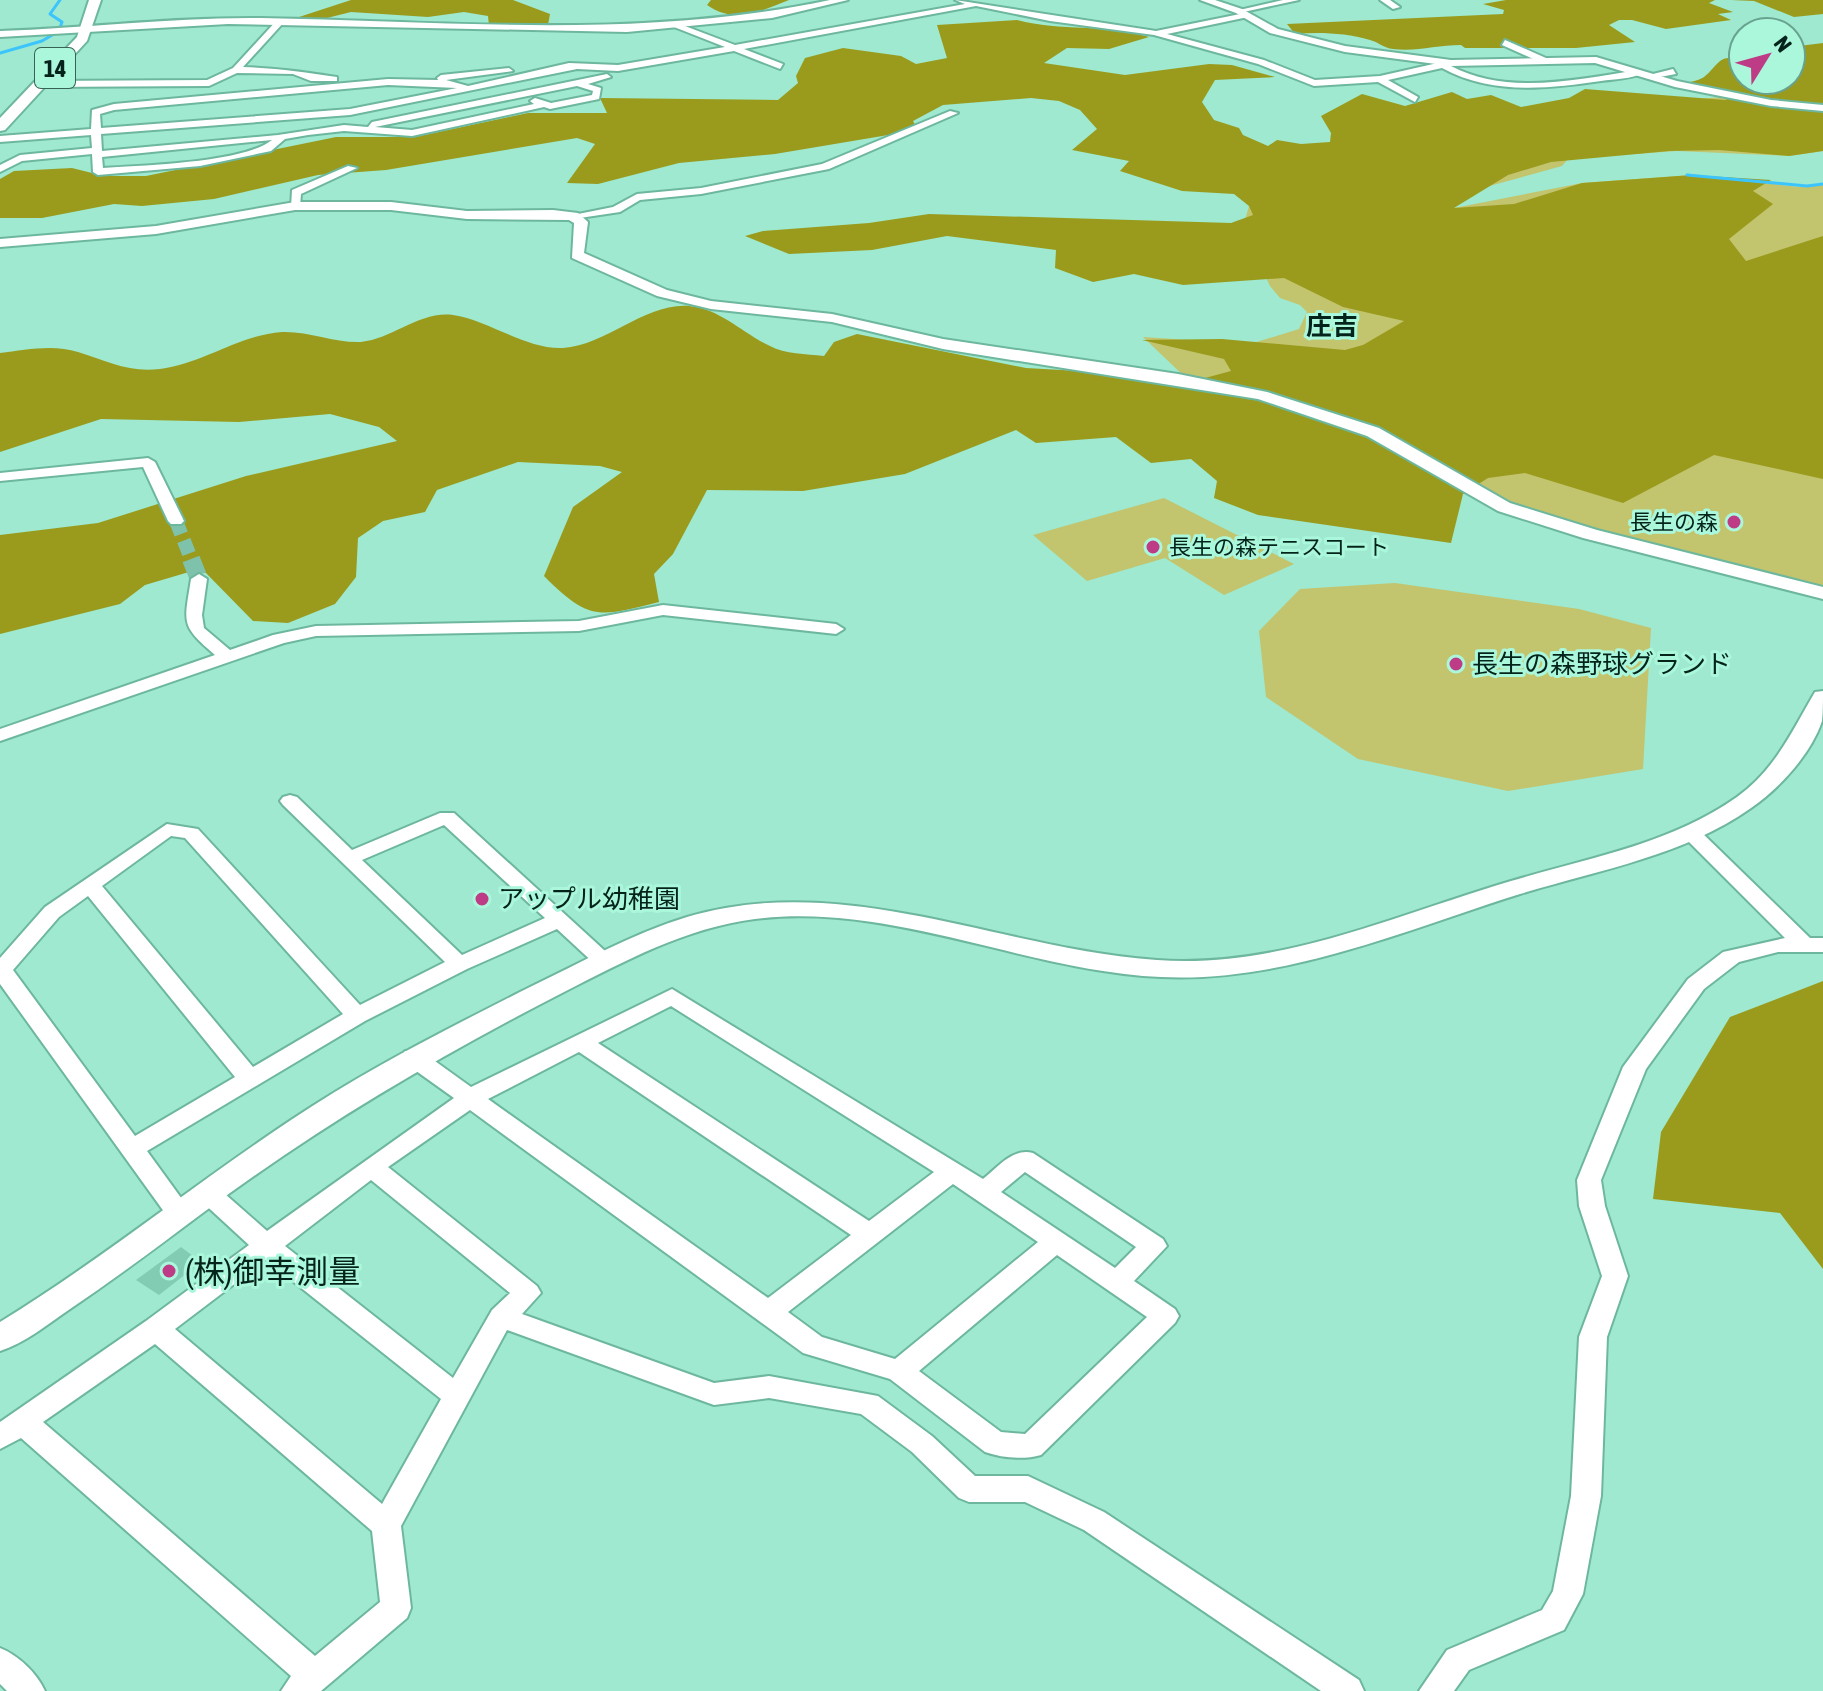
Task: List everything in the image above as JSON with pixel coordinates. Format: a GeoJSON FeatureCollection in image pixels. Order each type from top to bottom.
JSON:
{"type":"FeatureCollection","features":[{"type":"Feature","properties":{"kind":"main road","name":"14"},"geometry":{"type":"LineString","coordinates":[[0,127],[86,31],[95,0]]}},
{"type":"Feature","properties":{"kind":"street"},"geometry":{"type":"LineString","coordinates":[[0,34],[221,21],[488,30],[677,25],[722,22],[843,0]]}},
{"type":"Feature","properties":{"kind":"street"},"geometry":{"type":"LineString","coordinates":[[959,0],[1050,19],[1155,33],[1261,62],[1314,83],[1380,79],[1448,64],[1596,60],[1644,75],[1771,103],[1823,108]]}},
{"type":"Feature","properties":{"kind":"street"},"geometry":{"type":"LineString","coordinates":[[1205,0],[1242,13],[1274,31],[1319,43],[1448,64],[1461,77],[1497,85],[1673,72]]}},
{"type":"Feature","properties":{"kind":"street"},"geometry":{"type":"LineString","coordinates":[[1155,33],[1295,0]]}},
{"type":"Feature","properties":{"kind":"street"},"geometry":{"type":"LineString","coordinates":[[1384,0],[1396,7]]}},
{"type":"Feature","properties":{"kind":"street"},"geometry":{"type":"LineString","coordinates":[[236,70],[256,73],[294,71],[319,79],[438,79],[579,66],[618,68],[975,4]]}},
{"type":"Feature","properties":{"kind":"street"},"geometry":{"type":"LineString","coordinates":[[41,84],[209,83],[236,70],[281,21]]}},
{"type":"Feature","properties":{"kind":"street"},"geometry":{"type":"LineString","coordinates":[[677,25],[780,66]]}},
{"type":"Feature","properties":{"kind":"street"},"geometry":{"type":"LineString","coordinates":[[1505,43],[1543,60]]}},
{"type":"Feature","properties":{"kind":"street"},"geometry":{"type":"LineString","coordinates":[[96,128],[221,125],[368,109],[579,66]]}},
{"type":"Feature","properties":{"kind":"street"},"geometry":{"type":"LineString","coordinates":[[247,80],[256,73]]}},
{"type":"Feature","properties":{"kind":"street"},"geometry":{"type":"LineString","coordinates":[[353,128],[393,133],[424,131],[545,104],[596,97],[598,90],[547,73]]}},
{"type":"Feature","properties":{"kind":"street"},"geometry":{"type":"LineString","coordinates":[[528,77],[589,98]]}},
{"type":"Feature","properties":{"kind":"street"},"geometry":{"type":"LineString","coordinates":[[0,169],[20,158],[282,137],[353,128],[607,77]]}},
{"type":"Feature","properties":{"kind":"street"},"geometry":{"type":"LineString","coordinates":[[1380,79],[1415,99]]}},
{"type":"Feature","properties":{"kind":"street"},"geometry":{"type":"LineString","coordinates":[[510,80],[570,102]]}},
{"type":"Feature","properties":{"kind":"street"},"geometry":{"type":"LineString","coordinates":[[282,137],[267,149],[229,158],[98,172],[95,112],[114,107],[388,82],[453,83],[469,89]]}},
{"type":"Feature","properties":{"kind":"street"},"geometry":{"type":"LineString","coordinates":[[388,82],[483,118]]}},
{"type":"Feature","properties":{"kind":"street"},"geometry":{"type":"LineString","coordinates":[[491,85],[545,104]]}},
{"type":"Feature","properties":{"kind":"street"},"geometry":{"type":"LineString","coordinates":[[214,99],[238,86]]}},
{"type":"Feature","properties":{"kind":"street"},"geometry":{"type":"LineString","coordinates":[[344,99],[400,87]]}},
{"type":"Feature","properties":{"kind":"street"},"geometry":{"type":"LineString","coordinates":[[321,90],[424,131]]}},
{"type":"Feature","properties":{"kind":"street"},"geometry":{"type":"LineString","coordinates":[[285,93],[298,134]]}},
{"type":"Feature","properties":{"kind":"street"},"geometry":{"type":"LineString","coordinates":[[214,99],[229,158]]}},
{"type":"Feature","properties":{"kind":"street"},"geometry":{"type":"LineString","coordinates":[[0,139],[245,108]]}},
{"type":"Feature","properties":{"kind":"street"},"geometry":{"type":"LineString","coordinates":[[0,243],[144,232],[295,206],[378,206],[467,215],[573,216],[616,210],[637,197],[701,191],[825,167],[953,113]]}},
{"type":"Feature","properties":{"kind":"street"},"geometry":{"type":"LineString","coordinates":[[295,206],[296,192],[352,168]]}},
{"type":"Feature","properties":{"kind":"street"},"geometry":{"type":"LineString","coordinates":[[573,216],[581,222],[582,229],[576,240],[577,255],[662,293],[711,305],[832,318],[943,344],[1178,379],[1261,395],[1373,432],[1504,507],[1590,534],[1823,593]]}},
{"type":"Feature","properties":{"kind":"street"},"geometry":{"type":"LineString","coordinates":[[0,477],[148,462],[176,521]]}},
{"type":"Feature","properties":{"kind":"street"},"geometry":{"type":"LineString","coordinates":[[199,579],[196,630],[227,657]]}},
{"type":"Feature","properties":{"kind":"street"},"geometry":{"type":"LineString","coordinates":[[0,735],[227,657],[316,631],[579,626],[663,610],[836,629]]}},
{"type":"Feature","properties":{"kind":"street"},"geometry":{"type":"LineString","coordinates":[[0,1338],[54,1306],[300,1128],[413,1057],[670,932],[732,914],[818,910],[863,915],[1113,965],[1167,970],[1228,965],[1308,950],[1692,834],[1774,780],[1791,759],[1823,697]]}},
{"type":"Feature","properties":{"kind":"street"},"geometry":{"type":"LineString","coordinates":[[290,801],[459,964]]}},
{"type":"Feature","properties":{"kind":"street"},"geometry":{"type":"LineString","coordinates":[[349,858],[447,817],[605,961]]}},
{"type":"Feature","properties":{"kind":"street"},"geometry":{"type":"LineString","coordinates":[[179,1213],[1,970],[52,912],[92,887],[167,830],[191,833],[357,1016]]}},
{"type":"Feature","properties":{"kind":"street"},"geometry":{"type":"LineString","coordinates":[[1692,834],[1813,945]]}},
{"type":"Feature","properties":{"kind":"street"},"geometry":{"type":"LineString","coordinates":[[92,887],[251,1081]]}},
{"type":"Feature","properties":{"kind":"street"},"geometry":{"type":"LineString","coordinates":[[132,1149],[357,1016],[459,964],[561,919]]}},
{"type":"Feature","properties":{"kind":"street"},"geometry":{"type":"LineString","coordinates":[[1435,1691],[1458,1660],[1553,1620],[1568,1594],[1586,1496],[1593,1337],[1615,1276],[1592,1206],[1589,1180],[1635,1067],[1696,984],[1731,957],[1778,945],[1813,945]]}},
{"type":"Feature","properties":{"kind":"street"},"geometry":{"type":"LineString","coordinates":[[371,1167],[528,1293],[501,1317],[386,1525],[396,1608],[306,1684],[12,1430],[156,1329],[371,1167],[472,1097],[672,996],[952,1171],[1166,1316],[1031,1446],[995,1444],[899,1371],[813,1345],[472,1097],[413,1057]]}},
{"type":"Feature","properties":{"kind":"street"},"geometry":{"type":"LineString","coordinates":[[580,1042],[869,1234]]}},
{"type":"Feature","properties":{"kind":"street"},"geometry":{"type":"LineString","coordinates":[[984,1192],[1024,1159],[1154,1246],[1117,1282]]}},
{"type":"Feature","properties":{"kind":"street"},"geometry":{"type":"LineString","coordinates":[[768,1313],[952,1171]]}},
{"type":"Feature","properties":{"kind":"street"},"geometry":{"type":"LineString","coordinates":[[208,1193],[267,1246],[458,1397]]}},
{"type":"Feature","properties":{"kind":"street"},"geometry":{"type":"LineString","coordinates":[[899,1371],[1057,1241]]}},
{"type":"Feature","properties":{"kind":"street"},"geometry":{"type":"LineString","coordinates":[[501,1317],[714,1394],[769,1387],[868,1404],[922,1444],[969,1489],[1028,1489],[1094,1521],[1348,1691]]}},
{"type":"Feature","properties":{"kind":"street"},"geometry":{"type":"LineString","coordinates":[[156,1329],[386,1525]]}},
{"type":"Feature","properties":{"kind":"street"},"geometry":{"type":"LineString","coordinates":[[0,1663],[29,1691]]}},
{"type":"Feature","properties":{"kind":"green space"},"geometry":{"type":"Polygon","coordinates":[[[1735,96],[1823,151],[1789,156],[1677,151],[1579,158],[1567,160],[1562,166],[1475,190],[1454,208],[1582,183],[1692,175],[1799,187],[1823,185],[1823,590],[1561,523],[1186,378],[1143,337],[1250,344],[1299,329],[1307,312],[1300,305],[1280,298],[1270,286],[1243,227],[1249,206],[1509,114],[1735,96]]]}},
{"type":"Feature","properties":{"kind":"green space","name":"長生の森テニスコート"},"geometry":{"type":"Polygon","coordinates":[[[1164,498],[1294,564],[1224,595],[1165,558],[1087,581],[1033,535],[1164,498]]]}},
{"type":"Feature","properties":{"kind":"green space","name":"長生の森野球グランド"},"geometry":{"type":"Polygon","coordinates":[[[1395,583],[1579,609],[1651,628],[1643,769],[1508,791],[1358,759],[1266,697],[1259,631],[1300,589],[1395,583]]]}},
{"type":"Feature","properties":{"kind":"shaded area"},"geometry":{"type":"Polygon","coordinates":[[[351,0],[513,0],[550,14],[548,25],[506,30],[489,26],[488,16],[464,12],[428,17],[351,12],[315,21],[296,18],[351,0]]]}},
{"type":"Feature","properties":{"kind":"shaded area"},"geometry":{"type":"Polygon","coordinates":[[[711,0],[789,0],[758,12],[738,15],[707,5],[711,0]]]}},
{"type":"Feature","properties":{"kind":"shaded area"},"geometry":{"type":"Polygon","coordinates":[[[1506,0],[1715,0],[1709,3],[1733,12],[1718,14],[1727,21],[1666,29],[1632,20],[1619,20],[1609,25],[1635,42],[1576,48],[1465,48],[1461,45],[1393,49],[1352,36],[1295,34],[1287,24],[1503,14],[1504,10],[1483,4],[1506,0]]]}},
{"type":"Feature","properties":{"kind":"shaded area"},"geometry":{"type":"Polygon","coordinates":[[[1731,0],[1823,0],[1823,14],[1792,16],[1754,1],[1731,0]]]}},
{"type":"Feature","properties":{"kind":"shaded area"},"geometry":{"type":"Polygon","coordinates":[[[1017,20],[1050,26],[1116,30],[1149,37],[1109,49],[1067,48],[1044,63],[1125,75],[1209,64],[1232,65],[1275,77],[1215,80],[1202,102],[1214,120],[1239,128],[1243,135],[1268,146],[1277,140],[1301,144],[1330,142],[1331,133],[1321,116],[1362,94],[1405,106],[1452,92],[1467,99],[1491,95],[1521,107],[1569,98],[1585,89],[1725,100],[1733,97],[1730,96],[1807,96],[1807,45],[1823,43],[1823,151],[1789,156],[1719,150],[1669,151],[1551,162],[1508,175],[1454,208],[1514,204],[1582,183],[1692,175],[1771,180],[1753,191],[1773,204],[1729,239],[1746,261],[1823,236],[1823,479],[1714,455],[1623,503],[1525,473],[1488,478],[1463,494],[1451,543],[1258,515],[1214,498],[1217,481],[1191,459],[1151,463],[1116,437],[1036,443],[1016,430],[905,474],[803,491],[707,490],[673,554],[654,574],[659,602],[622,611],[596,612],[573,602],[544,576],[573,507],[622,472],[600,466],[518,462],[437,490],[425,512],[383,521],[358,538],[356,577],[335,604],[288,623],[253,621],[206,573],[189,572],[145,585],[120,604],[0,634],[0,535],[98,523],[246,476],[397,441],[379,427],[330,414],[239,422],[101,419],[0,452],[0,353],[59,348],[128,368],[149,370],[191,362],[266,334],[292,332],[361,342],[441,315],[466,318],[522,340],[563,348],[595,340],[657,311],[689,306],[711,312],[776,349],[796,353],[824,356],[834,342],[857,334],[1026,368],[1205,378],[1231,371],[1224,359],[1142,340],[1222,339],[1345,350],[1363,345],[1404,321],[1343,307],[1284,278],[1183,285],[1134,274],[1093,282],[1055,268],[1056,250],[947,236],[872,250],[789,254],[745,236],[763,231],[869,223],[929,214],[1231,223],[1253,215],[1249,206],[1234,194],[1182,191],[1120,171],[1129,161],[1072,150],[1097,129],[1080,110],[1059,101],[1031,98],[943,105],[913,121],[918,130],[775,154],[679,163],[598,184],[567,183],[595,144],[577,138],[386,170],[318,175],[214,199],[142,206],[114,204],[42,218],[0,218],[0,179],[14,171],[72,168],[104,176],[146,176],[336,137],[415,137],[528,113],[607,113],[600,98],[778,100],[798,83],[796,76],[805,58],[843,48],[901,56],[916,64],[947,58],[937,25],[1017,20]]]}},
{"type":"Feature","properties":{"kind":"shaded area"},"geometry":{"type":"Polygon","coordinates":[[[1727,58],[1727,95],[1685,83],[1702,78],[1727,58]]]}},
{"type":"Feature","properties":{"kind":"shaded area"},"geometry":{"type":"Polygon","coordinates":[[[1823,981],[1823,1269],[1780,1213],[1653,1199],[1661,1132],[1730,1017],[1823,981]]]}},
{"type":"Feature","properties":{"kind":"building","name":"(株)御幸測量"},"geometry":{"type":"Polygon","coordinates":[[[181,1247],[201,1262],[159,1295],[136,1280],[181,1247]]]}},
{"type":"Feature","properties":{"kind":"waterway"},"geometry":{"type":"LineString","coordinates":[[0,53],[42,41],[59,31],[62,22],[50,14],[60,0]]}},
{"type":"Feature","properties":{"kind":"waterway"},"geometry":{"type":"LineString","coordinates":[[1687,175],[1807,186],[1823,184]]}},
{"type":"Feature","properties":{"kind":"tunnel"},"geometry":{"type":"LineString","coordinates":[[176,521],[192,561]]}},
{"type":"Feature","properties":{"kind":"tunnel"},"geometry":{"type":"LineString","coordinates":[[191,559],[199,579]]}},
{"type":"Feature","properties":{"kind":"place","name":"長生の森"},"geometry":{"type":"Point","coordinates":[1734,522]}},
{"type":"Feature","properties":{"kind":"place","name":"長生の森テニスコート"},"geometry":{"type":"Point","coordinates":[1153,547]}},
{"type":"Feature","properties":{"kind":"place","name":"長生の森野球グランド"},"geometry":{"type":"Point","coordinates":[1456,664]}},
{"type":"Feature","properties":{"kind":"place","name":"アップル幼稚園"},"geometry":{"type":"Point","coordinates":[482,899]}},
{"type":"Feature","properties":{"kind":"place","name":"(株)御幸測量"},"geometry":{"type":"Point","coordinates":[169,1271]}},
{"type":"Feature","properties":{"kind":"district","name":"庄吉"},"geometry":{"type":"Point","coordinates":[1332,326]}}]}
